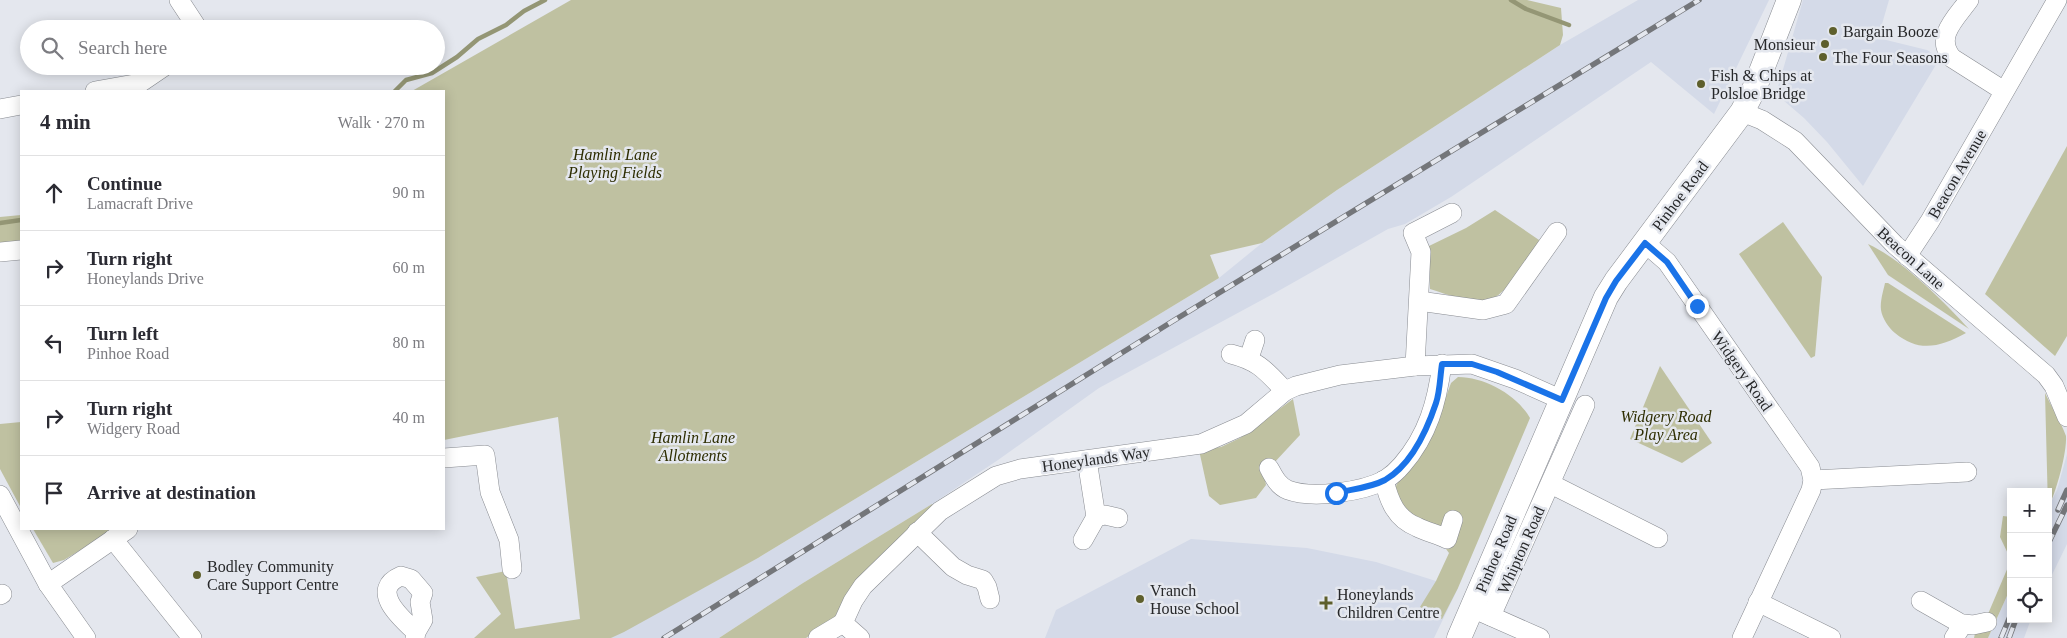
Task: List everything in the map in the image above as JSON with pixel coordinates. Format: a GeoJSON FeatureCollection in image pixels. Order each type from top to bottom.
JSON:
{"type":"FeatureCollection","features":[{"type":"Feature","properties":{"kind":"main road","name":"Pinhoe Road"},"geometry":{"type":"LineString","coordinates":[[1459,638],[1482,612],[1562,400],[1606,298],[1616,281],[1742,112],[1755,87],[1789,0]]}},
{"type":"Feature","properties":{"kind":"street"},"geometry":{"type":"LineString","coordinates":[[179,0],[192,20]]}},
{"type":"Feature","properties":{"kind":"street"},"geometry":{"type":"LineString","coordinates":[[1969,0],[1946,34],[1944,43],[1946,50],[1952,58],[2004,90]]}},
{"type":"Feature","properties":{"kind":"street","name":"Beacon Avenue"},"geometry":{"type":"LineString","coordinates":[[1907,256],[1930,221],[2057,0]]}},
{"type":"Feature","properties":{"kind":"street"},"geometry":{"type":"LineString","coordinates":[[101,90],[140,83],[152,75]]}},
{"type":"Feature","properties":{"kind":"street"},"geometry":{"type":"LineString","coordinates":[[0,109],[20,105]]}},
{"type":"Feature","properties":{"kind":"street","name":"Beacon Lane"},"geometry":{"type":"LineString","coordinates":[[1742,112],[1762,120],[1795,141],[1907,256],[2046,376],[2060,380],[2067,417]]}},
{"type":"Feature","properties":{"kind":"street"},"geometry":{"type":"LineString","coordinates":[[1415,366],[1422,252],[1414,233],[1452,213]]}},
{"type":"Feature","properties":{"kind":"street"},"geometry":{"type":"LineString","coordinates":[[1419,301],[1483,310],[1506,304],[1557,232]]}},
{"type":"Feature","properties":{"kind":"street","name":"Widgery Road"},"geometry":{"type":"LineString","coordinates":[[1645,243],[1667,262],[1810,467],[1814,480]]}},
{"type":"Feature","properties":{"kind":"street"},"geometry":{"type":"LineString","coordinates":[[0,252],[20,250]]}},
{"type":"Feature","properties":{"kind":"street"},"geometry":{"type":"LineString","coordinates":[[1255,340],[1240,356],[1264,369],[1285,392]]}},
{"type":"Feature","properties":{"kind":"street"},"geometry":{"type":"LineString","coordinates":[[1269,468],[1276,481],[1287,490],[1309,494],[1336,493],[1368,486],[1384,480],[1403,464],[1414,450],[1424,432],[1436,402],[1442,364]]}},
{"type":"Feature","properties":{"kind":"street","name":"Honeylands Way"},"geometry":{"type":"LineString","coordinates":[[844,623],[853,601],[863,586],[917,532],[940,511],[996,476],[1020,469],[1201,444],[1246,424],[1285,392],[1306,382],[1340,374],[1415,366],[1472,364],[1515,379],[1562,400]]}},
{"type":"Feature","properties":{"kind":"street","name":"Whipton Road"},"geometry":{"type":"LineString","coordinates":[[1482,612],[1551,484],[1585,405]]}},
{"type":"Feature","properties":{"kind":"street"},"geometry":{"type":"LineString","coordinates":[[445,458],[485,455],[490,492],[508,540],[512,569]]}},
{"type":"Feature","properties":{"kind":"street"},"geometry":{"type":"LineString","coordinates":[[1083,540],[1096,517],[1087,460]]}},
{"type":"Feature","properties":{"kind":"street"},"geometry":{"type":"LineString","coordinates":[[1742,638],[1814,480],[1967,472]]}},
{"type":"Feature","properties":{"kind":"street"},"geometry":{"type":"LineString","coordinates":[[1384,480],[1389,501],[1404,520],[1416,527],[1447,539],[1452,520]]}},
{"type":"Feature","properties":{"kind":"street"},"geometry":{"type":"LineString","coordinates":[[1551,484],[1658,538]]}},
{"type":"Feature","properties":{"kind":"street"},"geometry":{"type":"LineString","coordinates":[[0,495],[48,584],[86,638]]}},
{"type":"Feature","properties":{"kind":"street"},"geometry":{"type":"LineString","coordinates":[[1096,517],[1105,515],[1118,518]]}},
{"type":"Feature","properties":{"kind":"street"},"geometry":{"type":"LineString","coordinates":[[917,532],[953,567],[967,575],[988,576],[987,587],[990,599]]}},
{"type":"Feature","properties":{"kind":"street"},"geometry":{"type":"LineString","coordinates":[[48,584],[121,534],[192,638]]}},
{"type":"Feature","properties":{"kind":"street"},"geometry":{"type":"LineString","coordinates":[[1921,601],[1955,619],[1958,632]]}},
{"type":"Feature","properties":{"kind":"street"},"geometry":{"type":"LineString","coordinates":[[1758,602],[1830,638]]}},
{"type":"Feature","properties":{"kind":"street"},"geometry":{"type":"LineString","coordinates":[[1482,612],[1540,638]]}},
{"type":"Feature","properties":{"kind":"street"},"geometry":{"type":"LineString","coordinates":[[1958,632],[1964,624],[1973,625],[1987,622]]}},
{"type":"Feature","properties":{"kind":"street"},"geometry":{"type":"LineString","coordinates":[[818,638],[844,623],[860,638]]}},
{"type":"Feature","properties":{"kind":"shaded area"},"geometry":{"type":"Polygon","coordinates":[[[1638,0],[1769,0],[1714,114],[1651,62],[1451,197],[1405,224],[1388,229],[1273,294],[1099,388],[998,460],[932,504],[803,583],[719,638],[611,638],[758,558],[1219,278],[1262,243],[1337,190],[1560,45],[1638,0]]]}},
{"type":"Feature","properties":{"kind":"shaded area"},"geometry":{"type":"Polygon","coordinates":[[[1803,0],[1889,0],[1878,38],[1927,50],[1940,58],[1863,186],[1827,142],[1804,118],[1776,94],[1803,0]]]}},
{"type":"Feature","properties":{"kind":"shaded area"},"geometry":{"type":"Polygon","coordinates":[[[2067,454],[2067,544],[2052,575],[2052,500],[2057,490],[2067,454]]]}},
{"type":"Feature","properties":{"kind":"shaded area","name":"Honeylands Children Centre"},"geometry":{"type":"Polygon","coordinates":[[[1191,539],[1307,548],[1376,562],[1458,588],[1434,638],[1045,638],[1056,610],[1191,539]]]}},
{"type":"Feature","properties":{"kind":"shaded area"},"geometry":{"type":"Polygon","coordinates":[[[2007,596],[2007,623],[2030,623],[2024,638],[1988,638],[2007,596]]]}},
{"type":"Feature","properties":{"kind":"green space","name":"Hamlin Lane Playing Fields"},"geometry":{"type":"Polygon","coordinates":[[[571,0],[1527,0],[1561,8],[1563,35],[1560,45],[1337,190],[1262,243],[1210,255],[1219,278],[758,558],[611,638],[474,638],[501,614],[476,577],[506,571],[515,629],[580,619],[558,417],[445,440],[445,90],[414,90],[440,75],[445,75],[445,72],[571,0]]]}},
{"type":"Feature","properties":{"kind":"green space"},"geometry":{"type":"Polygon","coordinates":[[[2067,146],[2067,336],[2055,356],[1985,294],[2067,146]]]}},
{"type":"Feature","properties":{"kind":"green space"},"geometry":{"type":"Polygon","coordinates":[[[1495,210],[1542,242],[1515,278],[1499,295],[1483,302],[1463,299],[1430,289],[1429,246],[1466,228],[1495,210]]]}},
{"type":"Feature","properties":{"kind":"green space"},"geometry":{"type":"Polygon","coordinates":[[[20,215],[20,243],[0,245],[0,217],[20,215]]]}},
{"type":"Feature","properties":{"kind":"green space"},"geometry":{"type":"Polygon","coordinates":[[[1783,222],[1822,277],[1815,356],[1811,358],[1739,254],[1783,222]]]}},
{"type":"Feature","properties":{"kind":"green space"},"geometry":{"type":"Polygon","coordinates":[[[1868,244],[1882,251],[1909,271],[1935,294],[1969,329],[1888,275],[1868,244]]]}},
{"type":"Feature","properties":{"kind":"green space"},"geometry":{"type":"Polygon","coordinates":[[[1885,283],[1888,283],[1966,333],[1947,342],[1930,346],[1913,343],[1904,339],[1890,328],[1884,319],[1881,303],[1885,283]]]}},
{"type":"Feature","properties":{"kind":"green space","name":"Widgery Road Play Area"},"geometry":{"type":"Polygon","coordinates":[[[1660,366],[1712,443],[1682,463],[1630,439],[1660,366]]]}},
{"type":"Feature","properties":{"kind":"green space"},"geometry":{"type":"Polygon","coordinates":[[[1458,377],[1479,380],[1499,389],[1517,402],[1530,418],[1458,588],[1442,619],[1420,607],[1436,581],[1449,553],[1432,530],[1404,513],[1395,488],[1399,480],[1413,466],[1432,435],[1451,383],[1458,377]]]}},
{"type":"Feature","properties":{"kind":"green space"},"geometry":{"type":"Polygon","coordinates":[[[2045,393],[2066,436],[2065,452],[2052,498],[2052,488],[2047,488],[2045,393]]]}},
{"type":"Feature","properties":{"kind":"green space"},"geometry":{"type":"Polygon","coordinates":[[[1293,399],[1300,435],[1273,464],[1263,469],[1266,485],[1256,498],[1220,505],[1209,496],[1199,450],[1221,447],[1240,438],[1293,399]]]}},
{"type":"Feature","properties":{"kind":"green space"},"geometry":{"type":"Polygon","coordinates":[[[20,422],[20,506],[0,469],[0,424],[20,422]]]}},
{"type":"Feature","properties":{"kind":"green space"},"geometry":{"type":"Polygon","coordinates":[[[932,504],[935,509],[848,594],[833,620],[806,638],[719,638],[803,583],[932,504]]]}},
{"type":"Feature","properties":{"kind":"green space"},"geometry":{"type":"Polygon","coordinates":[[[2003,516],[2007,516],[2007,552],[2000,537],[2003,516]]]}},
{"type":"Feature","properties":{"kind":"green space"},"geometry":{"type":"Polygon","coordinates":[[[34,530],[113,530],[64,560],[53,563],[34,530]]]}},
{"type":"Feature","properties":{"kind":"green space"},"geometry":{"type":"Polygon","coordinates":[[[2007,569],[2007,596],[1988,638],[1974,638],[1976,629],[1988,614],[2007,569]]]}},
{"type":"Feature","properties":{"kind":"waterway"},"geometry":{"type":"LineString","coordinates":[[445,65],[478,39],[506,25],[524,11],[545,0]]}},
{"type":"Feature","properties":{"kind":"waterway"},"geometry":{"type":"LineString","coordinates":[[1511,0],[1526,9],[1569,25]]}},
{"type":"Feature","properties":{"kind":"waterway"},"geometry":{"type":"LineString","coordinates":[[396,90],[406,80],[425,75]]}},
{"type":"Feature","properties":{"kind":"waterway"},"geometry":{"type":"LineString","coordinates":[[0,223],[20,220]]}},
{"type":"Feature","properties":{"kind":"railway"},"geometry":{"type":"LineString","coordinates":[[664,638],[1173,321],[1699,0]]}},
{"type":"Feature","properties":{"kind":"railway"},"geometry":{"type":"LineString","coordinates":[[2058,510],[2067,490]]}},
{"type":"Feature","properties":{"kind":"railway"},"geometry":{"type":"LineString","coordinates":[[2052,536],[2067,505]]}},
{"type":"Feature","properties":{"kind":"railway"},"geometry":{"type":"LineString","coordinates":[[2001,638],[2007,623]]}},
{"type":"Feature","properties":{"kind":"railway"},"geometry":{"type":"LineString","coordinates":[[2009,638],[2015,623]]}},
{"type":"Feature","properties":{"kind":"place","name":"Bargain Booze"},"geometry":{"type":"Point","coordinates":[1833,31]}},
{"type":"Feature","properties":{"kind":"place","name":"Monsieur"},"geometry":{"type":"Point","coordinates":[1825,44]}},
{"type":"Feature","properties":{"kind":"place","name":"The Four Seasons"},"geometry":{"type":"Point","coordinates":[1823,57]}},
{"type":"Feature","properties":{"kind":"place","name":"Fish & Chips at Polsloe Bridge"},"geometry":{"type":"Point","coordinates":[1701,84]}},
{"type":"Feature","properties":{"kind":"place","name":"Bodley Community Care Support Centre"},"geometry":{"type":"Point","coordinates":[197,575]}},
{"type":"Feature","properties":{"kind":"place","name":"Vranch House School"},"geometry":{"type":"Point","coordinates":[1140,599]}},
{"type":"Feature","properties":{"kind":"place","name":"Honeylands Children Centre"},"geometry":{"type":"Point","coordinates":[1326,603]}},
{"type":"Feature","properties":{"kind":"route"},"geometry":{"type":"LineString","coordinates":[[1336,493],[1368,486],[1384,480],[1403,464],[1414,450],[1424,432],[1436,402],[1442,364],[1472,364],[1515,379],[1562,400],[1606,298],[1616,281],[1645,243],[1667,262],[1697,306]]}},
{"type":"Feature","properties":{"kind":"park label","name":"Hamlin Lane Allotments"},"geometry":{"type":"Point","coordinates":[693,446]}}]}
